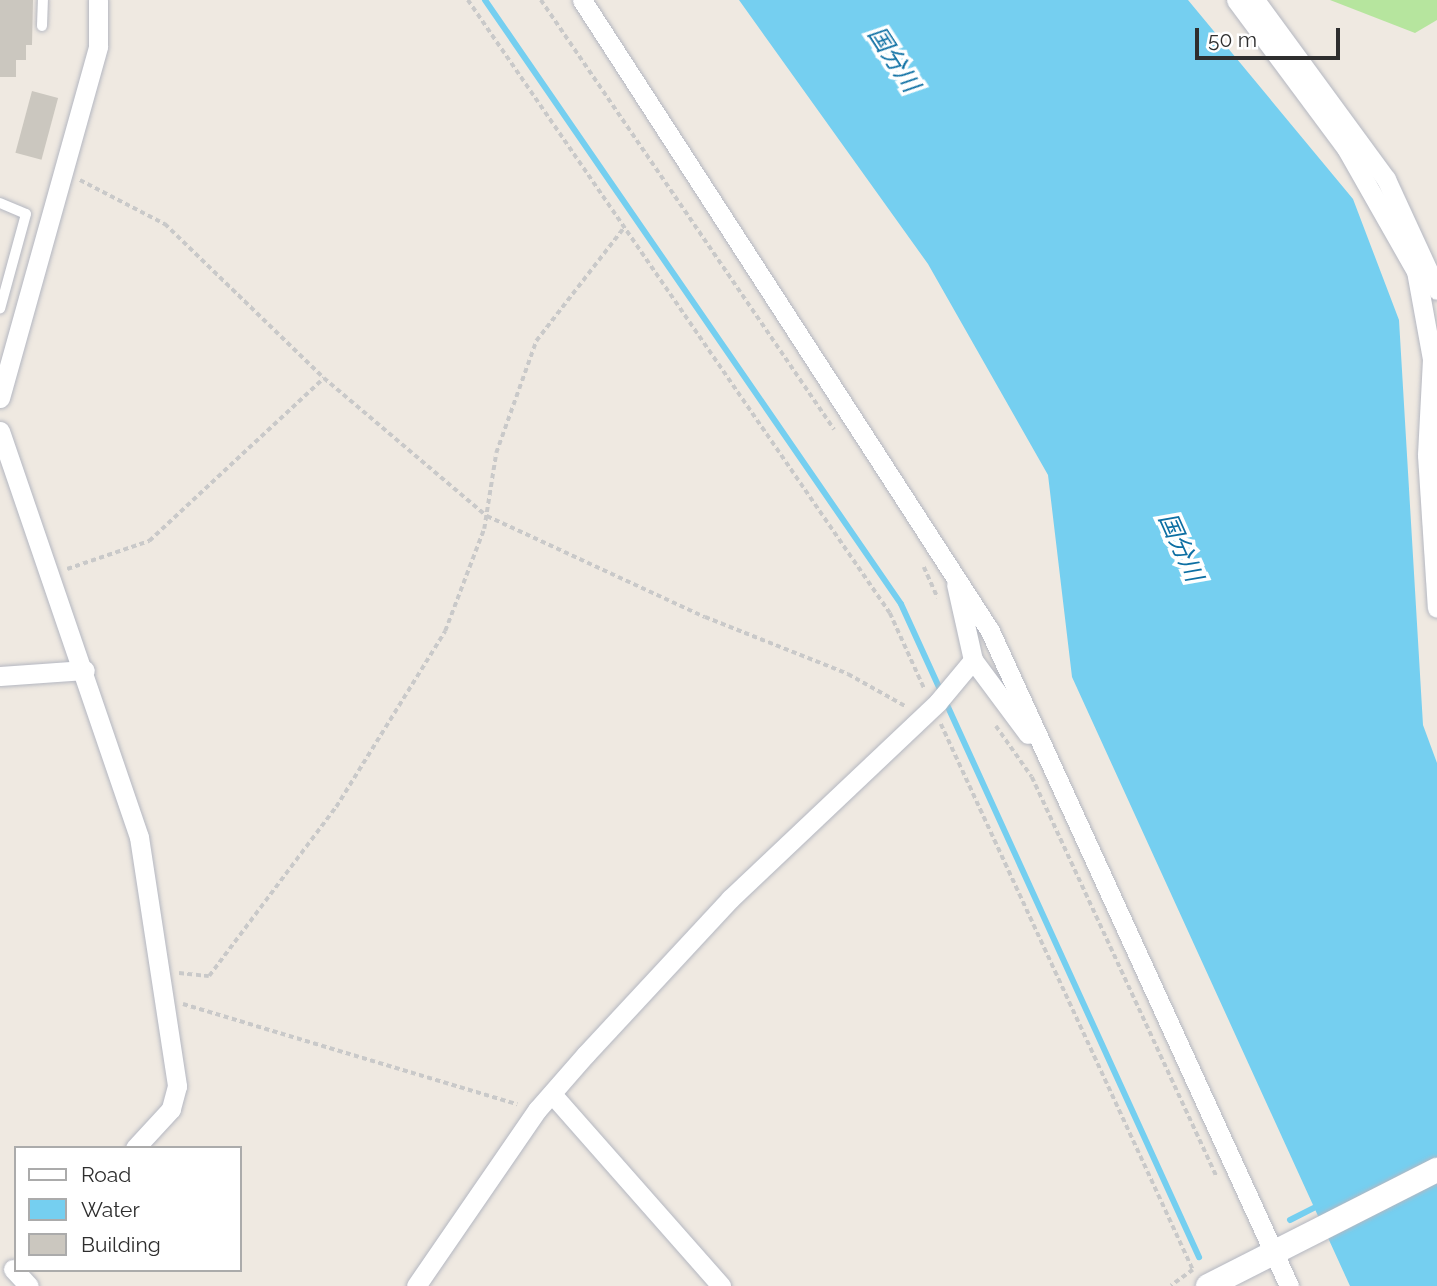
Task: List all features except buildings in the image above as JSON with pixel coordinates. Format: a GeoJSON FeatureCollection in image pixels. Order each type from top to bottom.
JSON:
{"type":"FeatureCollection","features":[{"type":"Feature","properties":{"kind":"street"},"geometry":{"type":"LineString","coordinates":[[0,398],[98,46],[98,0]]}},
{"type":"Feature","properties":{"kind":"street"},"geometry":{"type":"LineString","coordinates":[[582,0],[952,566],[990,631],[1050,764],[1280,1247],[1289,1286]]}},
{"type":"Feature","properties":{"kind":"street"},"geometry":{"type":"LineString","coordinates":[[1236,0],[1346,148],[1416,271],[1433,371],[1427,455],[1437,608]]}},
{"type":"Feature","properties":{"kind":"street"},"geometry":{"type":"LineString","coordinates":[[1255,0],[1386,179],[1431,254],[1437,290]]}},
{"type":"Feature","properties":{"kind":"street"},"geometry":{"type":"LineString","coordinates":[[0,431],[85,670],[139,837],[177,1086],[170,1109],[137,1146]]}},
{"type":"Feature","properties":{"kind":"street"},"geometry":{"type":"LineString","coordinates":[[952,566],[967,666],[1050,764]]}},
{"type":"Feature","properties":{"kind":"street"},"geometry":{"type":"LineString","coordinates":[[416,1286],[537,1110],[730,899],[930,708],[967,666]]}},
{"type":"Feature","properties":{"kind":"street"},"geometry":{"type":"LineString","coordinates":[[0,677],[85,670]]}},
{"type":"Feature","properties":{"kind":"street"},"geometry":{"type":"LineString","coordinates":[[552,1094],[720,1286]]}},
{"type":"Feature","properties":{"kind":"street"},"geometry":{"type":"LineString","coordinates":[[1216,1284],[1280,1247],[1437,1170]]}},
{"type":"Feature","properties":{"kind":"street"},"geometry":{"type":"LineString","coordinates":[[10,1272],[29,1286]]}},
{"type":"Feature","properties":{"kind":"lane"},"geometry":{"type":"LineString","coordinates":[[42,26],[43,0]]}},
{"type":"Feature","properties":{"kind":"lane"},"geometry":{"type":"LineString","coordinates":[[0,203],[26,214],[0,309]]}},
{"type":"Feature","properties":{"kind":"path"},"geometry":{"type":"LineString","coordinates":[[468,0],[623,229],[890,613],[930,708],[1193,1270],[1171,1286]]}},
{"type":"Feature","properties":{"kind":"path"},"geometry":{"type":"LineString","coordinates":[[541,0],[837,434]]}},
{"type":"Feature","properties":{"kind":"path"},"geometry":{"type":"LineString","coordinates":[[63,171],[165,225],[324,377],[487,516],[705,617],[930,708]]}},
{"type":"Feature","properties":{"kind":"path"},"geometry":{"type":"LineString","coordinates":[[160,970],[209,976],[336,807],[445,631],[487,516],[496,453],[536,341],[623,229]]}},
{"type":"Feature","properties":{"kind":"path"},"geometry":{"type":"LineString","coordinates":[[49,575],[149,541],[324,377]]}},
{"type":"Feature","properties":{"kind":"path"},"geometry":{"type":"LineString","coordinates":[[921,560],[942,608]]}},
{"type":"Feature","properties":{"kind":"path"},"geometry":{"type":"LineString","coordinates":[[993,719],[1032,777],[1208,1166],[1226,1187]]}},
{"type":"Feature","properties":{"kind":"path"},"geometry":{"type":"LineString","coordinates":[[164,999],[537,1110]]}},
{"type":"Feature","properties":{"kind":"green space"},"geometry":{"type":"Polygon","coordinates":[[[1330,0],[1437,0],[1437,20],[1415,33],[1330,0]]]}},
{"type":"Feature","properties":{"kind":"water","name":"国分川"},"geometry":{"type":"Polygon","coordinates":[[[739,0],[1188,0],[1353,199],[1399,320],[1423,725],[1437,763],[1437,1286],[1350,1286],[1072,677],[1048,475],[928,264],[739,0]]]}},
{"type":"Feature","properties":{"kind":"waterway"},"geometry":{"type":"LineString","coordinates":[[485,0],[901,604],[1199,1257]]}},
{"type":"Feature","properties":{"kind":"waterway"},"geometry":{"type":"LineString","coordinates":[[1290,1220],[1320,1205]]}}]}
